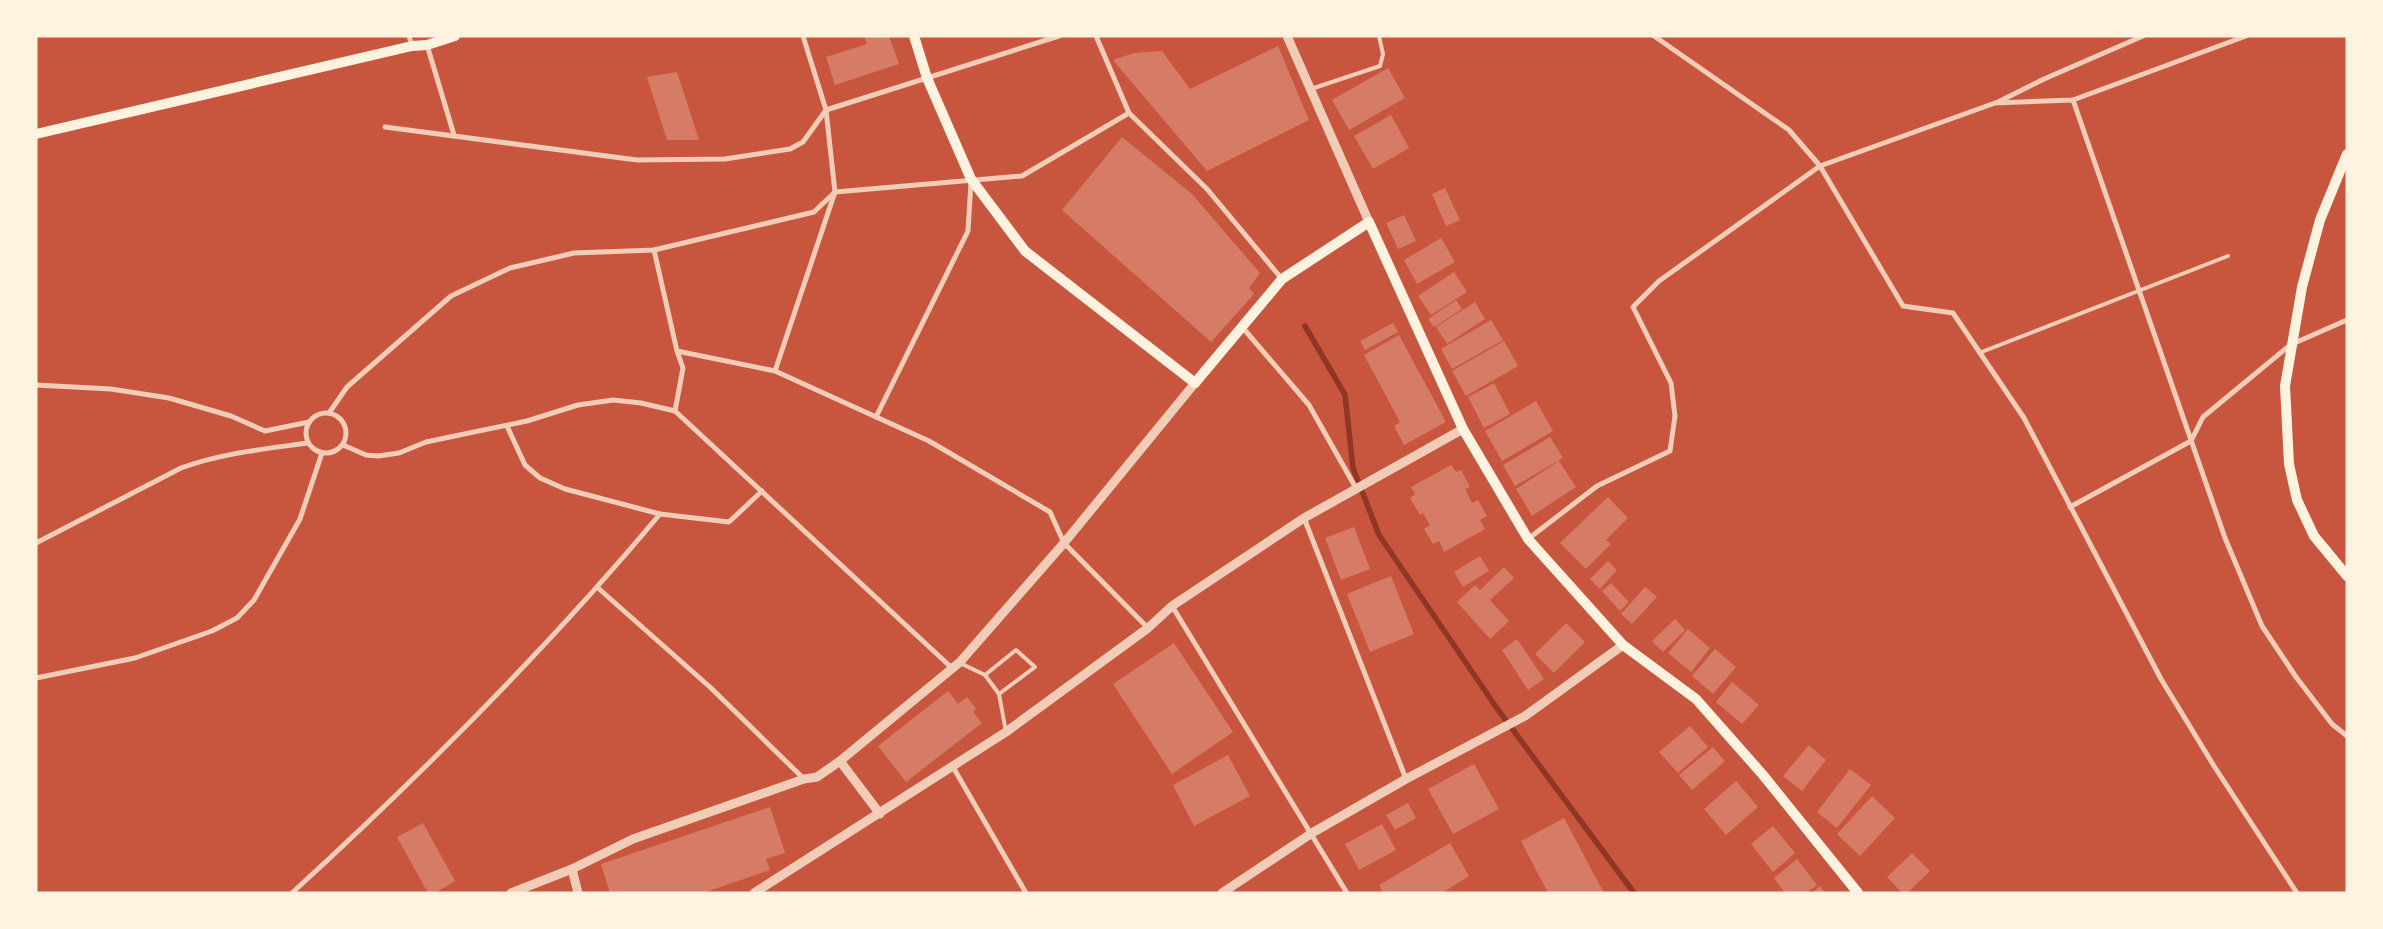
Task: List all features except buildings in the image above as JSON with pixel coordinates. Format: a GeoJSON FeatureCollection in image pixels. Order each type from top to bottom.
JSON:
{"type":"FeatureCollection","features":[{"type":"Feature","properties":{"kind":"main road"},"geometry":{"type":"LineString","coordinates":[[36,134],[411,41],[427,45],[455,36]]}},
{"type":"Feature","properties":{"kind":"main road"},"geometry":{"type":"LineString","coordinates":[[914,36],[927,78],[971,179],[1025,251],[1195,383],[1243,328],[1282,279],[1368,222],[1463,429],[1528,539],[1623,644],[1696,699],[1763,775],[1858,893]]}},
{"type":"Feature","properties":{"kind":"main road"},"geometry":{"type":"LineString","coordinates":[[2347,154],[2320,220],[2302,287],[2290,345],[2286,396],[2289,464],[2297,500],[2314,536],[2347,576]]}},
{"type":"Feature","properties":{"kind":"street"},"geometry":{"type":"LineString","coordinates":[[775,371],[835,192],[826,110],[803,36]]}},
{"type":"Feature","properties":{"kind":"street"},"geometry":{"type":"LineString","coordinates":[[385,127],[637,160],[725,159],[796,146],[803,142],[826,110],[1058,36]]}},
{"type":"Feature","properties":{"kind":"street"},"geometry":{"type":"LineString","coordinates":[[1096,36],[1129,114],[1207,190],[1282,279]]}},
{"type":"Feature","properties":{"kind":"street"},"geometry":{"type":"LineString","coordinates":[[1288,36],[1309,89],[1368,222]]}},
{"type":"Feature","properties":{"kind":"street"},"geometry":{"type":"LineString","coordinates":[[1654,36],[1790,130],[1820,166],[1903,306],[1953,313],[2024,418],[2162,679],[2214,766],[2297,893]]}},
{"type":"Feature","properties":{"kind":"street"},"geometry":{"type":"LineString","coordinates":[[1528,539],[1598,486],[1670,451],[1676,416],[1671,383],[1633,308],[1659,281],[1820,166],[1995,103],[2044,79],[2143,36]]}},
{"type":"Feature","properties":{"kind":"street"},"geometry":{"type":"LineString","coordinates":[[1995,103],[2073,100],[2246,36]]}},
{"type":"Feature","properties":{"kind":"street"},"geometry":{"type":"LineString","coordinates":[[427,45],[454,135]]}},
{"type":"Feature","properties":{"kind":"street"},"geometry":{"type":"LineString","coordinates":[[2073,100],[2225,538],[2262,626],[2326,716],[2347,736]]}},
{"type":"Feature","properties":{"kind":"street"},"geometry":{"type":"LineString","coordinates":[[329,413],[347,386],[451,296],[510,268],[574,253],[654,250],[814,212],[835,192],[1022,176],[1129,114]]}},
{"type":"Feature","properties":{"kind":"street"},"geometry":{"type":"LineString","coordinates":[[876,417],[968,232],[971,179]]}},
{"type":"Feature","properties":{"kind":"street"},"geometry":{"type":"LineString","coordinates":[[654,250],[677,351],[684,368],[676,411]]}},
{"type":"Feature","properties":{"kind":"street"},"geometry":{"type":"LineString","coordinates":[[2070,507],[2191,441],[2203,416],[2290,345],[2347,320]]}},
{"type":"Feature","properties":{"kind":"street"},"geometry":{"type":"LineString","coordinates":[[1243,328],[1309,405],[1358,489]]}},
{"type":"Feature","properties":{"kind":"street"},"geometry":{"type":"LineString","coordinates":[[677,351],[775,371],[928,441],[1050,512],[1064,543],[1148,628]]}},
{"type":"Feature","properties":{"kind":"street"},"geometry":{"type":"LineString","coordinates":[[511,893],[572,869],[633,839],[804,779],[817,777],[840,761],[957,666],[1064,543],[1195,383]]}},
{"type":"Feature","properties":{"kind":"street"},"geometry":{"type":"LineString","coordinates":[[36,385],[111,390],[169,398],[231,416],[265,431],[309,422],[321,413],[329,413],[341,419],[347,432],[343,445],[333,452],[322,453],[308,443],[306,433],[309,422]]}},
{"type":"Feature","properties":{"kind":"street"},"geometry":{"type":"LineString","coordinates":[[343,445],[366,455],[378,456],[399,453],[426,442],[507,426],[578,405],[613,400],[641,403],[676,411],[957,666]]}},
{"type":"Feature","properties":{"kind":"street"},"geometry":{"type":"LineString","coordinates":[[507,426],[525,464],[540,478],[565,489],[660,514],[729,522],[762,491]]}},
{"type":"Feature","properties":{"kind":"street"},"geometry":{"type":"LineString","coordinates":[[754,893],[1006,732],[1148,628],[1172,606],[1304,518],[1463,429]]}},
{"type":"Feature","properties":{"kind":"street"},"geometry":{"type":"LineString","coordinates":[[36,543],[181,468],[222,455],[308,443]]}},
{"type":"Feature","properties":{"kind":"street"},"geometry":{"type":"LineString","coordinates":[[36,678],[135,658],[212,631],[237,618],[254,600],[300,519],[322,453]]}},
{"type":"Feature","properties":{"kind":"street"},"geometry":{"type":"LineString","coordinates":[[292,893],[390,803],[598,588],[660,514]]}},
{"type":"Feature","properties":{"kind":"street"},"geometry":{"type":"LineString","coordinates":[[1304,518],[1406,779]]}},
{"type":"Feature","properties":{"kind":"street"},"geometry":{"type":"LineString","coordinates":[[598,588],[711,688],[804,779]]}},
{"type":"Feature","properties":{"kind":"street"},"geometry":{"type":"LineString","coordinates":[[1172,606],[1347,893]]}},
{"type":"Feature","properties":{"kind":"street"},"geometry":{"type":"LineString","coordinates":[[1222,893],[1312,833],[1406,779],[1525,716],[1623,644]]}},
{"type":"Feature","properties":{"kind":"street"},"geometry":{"type":"LineString","coordinates":[[840,761],[880,814]]}},
{"type":"Feature","properties":{"kind":"street"},"geometry":{"type":"LineString","coordinates":[[953,767],[1026,893]]}},
{"type":"Feature","properties":{"kind":"street"},"geometry":{"type":"LineString","coordinates":[[572,869],[578,893]]}},
{"type":"Feature","properties":{"kind":"lane"},"geometry":{"type":"LineString","coordinates":[[1309,89],[1380,66],[1383,54],[1380,36]]}},
{"type":"Feature","properties":{"kind":"lane"},"geometry":{"type":"LineString","coordinates":[[1979,353],[2228,256]]}},
{"type":"Feature","properties":{"kind":"lane"},"geometry":{"type":"LineString","coordinates":[[986,675],[1016,650],[1035,668],[999,694]]}},
{"type":"Feature","properties":{"kind":"lane"},"geometry":{"type":"LineString","coordinates":[[957,666],[986,675],[999,694],[1006,732]]}},
{"type":"Feature","properties":{"kind":"waterway"},"geometry":{"type":"LineString","coordinates":[[1305,326],[1345,395],[1353,468],[1379,535],[1496,707],[1634,893]]}}]}
